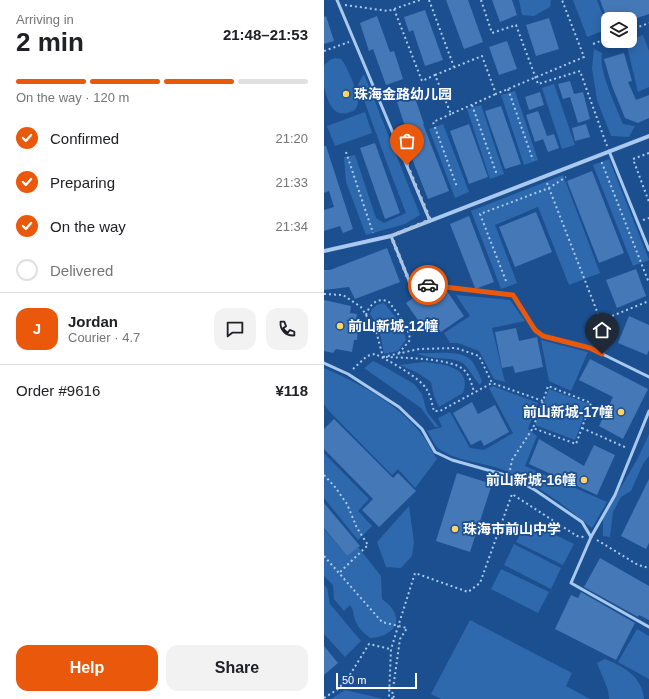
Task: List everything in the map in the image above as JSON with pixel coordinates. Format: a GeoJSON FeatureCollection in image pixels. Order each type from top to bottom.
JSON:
{"type":"FeatureCollection","features":[{"type":"Feature","properties":{"kind":"street"},"geometry":{"type":"LineString","coordinates":[[324,252],[391,236],[649,136]]}},
{"type":"Feature","properties":{"kind":"lane"},"geometry":{"type":"LineString","coordinates":[[337,2],[430,220]]}},
{"type":"Feature","properties":{"kind":"lane"},"geometry":{"type":"LineString","coordinates":[[609,151],[649,250]]}},
{"type":"Feature","properties":{"kind":"lane"},"geometry":{"type":"LineString","coordinates":[[391,236],[410,283],[513,295],[535,330],[543,336],[590,348],[649,377]]}},
{"type":"Feature","properties":{"kind":"lane"},"geometry":{"type":"LineString","coordinates":[[324,363],[348,374],[399,407],[422,429],[435,452],[452,460],[509,476],[535,490],[582,522],[591,537]]}},
{"type":"Feature","properties":{"kind":"lane"},"geometry":{"type":"LineString","coordinates":[[649,411],[614,495],[591,537],[571,583],[649,627]]}},
{"type":"Feature","properties":{"kind":"path"},"geometry":{"type":"LineString","coordinates":[[337,2],[388,12],[420,0]]}},
{"type":"Feature","properties":{"kind":"path"},"geometry":{"type":"LineString","coordinates":[[429,0],[454,67]]}},
{"type":"Feature","properties":{"kind":"path"},"geometry":{"type":"LineString","coordinates":[[481,0],[492,33],[516,24],[538,84],[580,71],[609,151]]}},
{"type":"Feature","properties":{"kind":"path"},"geometry":{"type":"LineString","coordinates":[[457,187],[433,122],[584,57],[562,0]]}},
{"type":"Feature","properties":{"kind":"path"},"geometry":{"type":"LineString","coordinates":[[394,9],[422,81],[482,56],[496,94]]}},
{"type":"Feature","properties":{"kind":"path"},"geometry":{"type":"LineString","coordinates":[[637,27],[649,23]]}},
{"type":"Feature","properties":{"kind":"path"},"geometry":{"type":"LineString","coordinates":[[324,51],[354,41]]}},
{"type":"Feature","properties":{"kind":"path"},"geometry":{"type":"LineString","coordinates":[[593,44],[601,41]]}},
{"type":"Feature","properties":{"kind":"path"},"geometry":{"type":"LineString","coordinates":[[435,75],[451,114]]}},
{"type":"Feature","properties":{"kind":"path"},"geometry":{"type":"LineString","coordinates":[[508,89],[533,160]]}},
{"type":"Feature","properties":{"kind":"path"},"geometry":{"type":"LineString","coordinates":[[472,105],[497,175]]}},
{"type":"Feature","properties":{"kind":"path"},"geometry":{"type":"LineString","coordinates":[[346,152],[375,240]]}},
{"type":"Feature","properties":{"kind":"path"},"geometry":{"type":"LineString","coordinates":[[649,153],[633,159],[649,202]]}},
{"type":"Feature","properties":{"kind":"path"},"geometry":{"type":"LineString","coordinates":[[595,166],[602,163],[649,283]]}},
{"type":"Feature","properties":{"kind":"path"},"geometry":{"type":"LineString","coordinates":[[545,176],[598,314],[597,322],[649,302]]}},
{"type":"Feature","properties":{"kind":"path"},"geometry":{"type":"LineString","coordinates":[[506,281],[480,214],[549,188],[567,176]]}},
{"type":"Feature","properties":{"kind":"path"},"geometry":{"type":"LineString","coordinates":[[324,294],[343,295],[361,306],[376,331],[383,357]]}},
{"type":"Feature","properties":{"kind":"path"},"geometry":{"type":"LineString","coordinates":[[366,315],[369,306],[377,301],[385,300],[388,302],[410,335],[410,340],[399,354]]}},
{"type":"Feature","properties":{"kind":"path"},"geometry":{"type":"LineString","coordinates":[[383,357],[419,349],[456,348],[479,356],[492,383],[542,401]]}},
{"type":"Feature","properties":{"kind":"path"},"geometry":{"type":"LineString","coordinates":[[348,374],[367,356],[375,354],[383,357],[420,382],[428,390],[434,411],[440,411],[492,383]]}},
{"type":"Feature","properties":{"kind":"path"},"geometry":{"type":"LineString","coordinates":[[383,357],[441,361],[455,364],[464,370],[474,392]]}},
{"type":"Feature","properties":{"kind":"path"},"geometry":{"type":"LineString","coordinates":[[509,476],[512,460],[533,428],[548,386],[592,402],[576,444],[533,428]]}},
{"type":"Feature","properties":{"kind":"path"},"geometry":{"type":"LineString","coordinates":[[582,428],[633,451]]}},
{"type":"Feature","properties":{"kind":"path"},"geometry":{"type":"LineString","coordinates":[[324,476],[335,487],[347,504],[357,528],[368,545],[339,573]]}},
{"type":"Feature","properties":{"kind":"path"},"geometry":{"type":"LineString","coordinates":[[393,699],[389,697],[391,649],[415,574],[468,592],[480,583],[512,494],[577,536],[591,537],[638,565],[649,568]]}},
{"type":"Feature","properties":{"kind":"path"},"geometry":{"type":"LineString","coordinates":[[324,556],[382,622],[407,628],[400,639],[392,696],[397,699]]}},
{"type":"Feature","properties":{"kind":"path"},"geometry":{"type":"LineString","coordinates":[[324,698],[338,689],[348,678],[369,644],[391,649]]}},
{"type":"Feature","properties":{"kind":"shaded area"},"geometry":{"type":"Polygon","coordinates":[[[519,0],[551,0],[550,7],[534,16],[522,15],[519,0]]]}},
{"type":"Feature","properties":{"kind":"shaded area"},"geometry":{"type":"Polygon","coordinates":[[[573,0],[597,0],[602,12],[601,32],[587,37],[573,0]]]}},
{"type":"Feature","properties":{"kind":"shaded area"},"geometry":{"type":"Polygon","coordinates":[[[643,35],[649,51],[649,87],[638,92],[627,48],[637,48],[637,37],[643,35]]]}},
{"type":"Feature","properties":{"kind":"shaded area"},"geometry":{"type":"Polygon","coordinates":[[[594,49],[602,53],[601,60],[605,78],[623,124],[635,126],[629,137],[611,136],[597,100],[592,68],[594,49]]]}},
{"type":"Feature","properties":{"kind":"shaded area"},"geometry":{"type":"Polygon","coordinates":[[[335,58],[341,59],[344,63],[357,94],[358,105],[352,112],[339,113],[335,111],[327,97],[324,86],[324,65],[335,58]]]}},
{"type":"Feature","properties":{"kind":"shaded area"},"geometry":{"type":"Polygon","coordinates":[[[364,74],[420,215],[405,224],[366,235],[346,182],[344,157],[355,155],[376,218],[384,223],[406,213],[358,84],[364,74]]]}},
{"type":"Feature","properties":{"kind":"shaded area"},"geometry":{"type":"Polygon","coordinates":[[[554,84],[575,145],[562,149],[542,88],[554,84]]]}},
{"type":"Feature","properties":{"kind":"shaded area"},"geometry":{"type":"Polygon","coordinates":[[[515,91],[538,160],[524,165],[501,95],[515,91]]]}},
{"type":"Feature","properties":{"kind":"shaded area"},"geometry":{"type":"Polygon","coordinates":[[[481,105],[504,174],[490,179],[467,109],[481,105]]]}},
{"type":"Feature","properties":{"kind":"shaded area"},"geometry":{"type":"Polygon","coordinates":[[[365,112],[372,133],[335,146],[327,126],[365,112]]]}},
{"type":"Feature","properties":{"kind":"shaded area"},"geometry":{"type":"Polygon","coordinates":[[[443,124],[469,192],[455,198],[429,129],[443,124]]]}},
{"type":"Feature","properties":{"kind":"shaded area"},"geometry":{"type":"Polygon","coordinates":[[[609,159],[649,260],[633,266],[593,165],[609,159]]]}},
{"type":"Feature","properties":{"kind":"shaded area"},"geometry":{"type":"Polygon","coordinates":[[[563,175],[600,273],[569,285],[538,207],[495,225],[517,283],[501,289],[471,211],[563,175]]]}},
{"type":"Feature","properties":{"kind":"shaded area"},"geometry":{"type":"Polygon","coordinates":[[[456,295],[510,300],[525,321],[492,328],[505,382],[494,379],[479,351],[458,343],[450,343],[444,333],[470,316],[456,295]]]}},
{"type":"Feature","properties":{"kind":"shaded area"},"geometry":{"type":"Polygon","coordinates":[[[384,303],[402,325],[406,340],[398,351],[384,354],[379,328],[370,314],[375,306],[384,303]]]}},
{"type":"Feature","properties":{"kind":"shaded area"},"geometry":{"type":"Polygon","coordinates":[[[541,340],[588,352],[571,391],[549,381],[541,340]]]}},
{"type":"Feature","properties":{"kind":"shaded area"},"geometry":{"type":"Polygon","coordinates":[[[455,353],[467,357],[472,361],[482,381],[480,385],[466,366],[461,362],[417,354],[455,353]]]}},
{"type":"Feature","properties":{"kind":"shaded area"},"geometry":{"type":"Polygon","coordinates":[[[373,361],[414,384],[422,394],[427,412],[439,427],[435,427],[421,408],[364,368],[373,361]]]}},
{"type":"Feature","properties":{"kind":"shaded area"},"geometry":{"type":"Polygon","coordinates":[[[424,362],[440,364],[454,368],[460,372],[464,377],[465,384],[463,393],[439,407],[434,396],[431,382],[418,373],[400,365],[424,362]]]}},
{"type":"Feature","properties":{"kind":"shaded area"},"geometry":{"type":"Polygon","coordinates":[[[324,368],[350,380],[388,402],[410,421],[422,434],[437,459],[415,488],[398,469],[392,475],[329,411],[324,404],[324,368]]]}},
{"type":"Feature","properties":{"kind":"shaded area"},"geometry":{"type":"Polygon","coordinates":[[[493,386],[538,403],[528,429],[537,436],[525,466],[607,502],[592,528],[552,497],[520,478],[491,466],[464,460],[447,454],[436,445],[427,431],[442,427],[438,418],[450,412],[470,448],[484,450],[513,433],[489,388],[493,386]]]}},
{"type":"Feature","properties":{"kind":"shaded area"},"geometry":{"type":"Polygon","coordinates":[[[549,389],[589,404],[575,440],[535,425],[549,389]]]}},
{"type":"Feature","properties":{"kind":"shaded area"},"geometry":{"type":"Polygon","coordinates":[[[649,434],[649,456],[643,464],[631,491],[621,497],[613,512],[610,537],[603,536],[603,518],[638,458],[649,434]]]}},
{"type":"Feature","properties":{"kind":"shaded area"},"geometry":{"type":"Polygon","coordinates":[[[324,453],[369,499],[358,511],[372,526],[358,540],[324,498],[324,453]]]}},
{"type":"Feature","properties":{"kind":"shaded area"},"geometry":{"type":"Polygon","coordinates":[[[409,506],[414,542],[412,556],[401,568],[386,567],[377,542],[409,506]]]}},
{"type":"Feature","properties":{"kind":"shaded area"},"geometry":{"type":"Polygon","coordinates":[[[527,521],[574,544],[563,565],[516,542],[527,521]]]}},
{"type":"Feature","properties":{"kind":"shaded area"},"geometry":{"type":"Polygon","coordinates":[[[324,529],[347,556],[358,547],[381,576],[382,599],[391,607],[396,616],[395,626],[387,634],[370,638],[358,625],[350,605],[344,611],[334,599],[333,585],[324,576],[324,529]]]}},
{"type":"Feature","properties":{"kind":"shaded area"},"geometry":{"type":"Polygon","coordinates":[[[514,544],[561,568],[551,589],[504,565],[514,544]]]}},
{"type":"Feature","properties":{"kind":"shaded area"},"geometry":{"type":"Polygon","coordinates":[[[501,569],[549,592],[538,613],[491,589],[501,569]]]}},
{"type":"Feature","properties":{"kind":"shaded area"},"geometry":{"type":"Polygon","coordinates":[[[324,585],[327,588],[330,604],[361,641],[345,657],[324,634],[324,585]]]}},
{"type":"Feature","properties":{"kind":"shaded area"},"geometry":{"type":"Polygon","coordinates":[[[470,620],[572,673],[566,686],[590,699],[441,699],[431,694],[470,620]]]}},
{"type":"Feature","properties":{"kind":"shaded area"},"geometry":{"type":"Polygon","coordinates":[[[637,629],[649,636],[649,679],[618,662],[637,629]]]}},
{"type":"Feature","properties":{"kind":"shaded area"},"geometry":{"type":"Polygon","coordinates":[[[605,659],[619,665],[636,678],[643,691],[644,699],[609,699],[608,690],[597,663],[605,659]]]}},
{"type":"Feature","properties":{"kind":"shaded area"},"geometry":{"type":"Polygon","coordinates":[[[345,690],[384,699],[331,699],[345,690]]]}},
{"type":"Feature","properties":{"kind":"building"},"geometry":{"type":"Polygon","coordinates":[[[446,0],[468,0],[483,42],[464,49],[446,0]]]}},
{"type":"Feature","properties":{"kind":"building"},"geometry":{"type":"Polygon","coordinates":[[[492,0],[512,0],[517,15],[500,22],[492,0]]]}},
{"type":"Feature","properties":{"kind":"building"},"geometry":{"type":"Polygon","coordinates":[[[600,0],[649,0],[649,14],[637,18],[637,12],[604,12],[600,0]]]}},
{"type":"Feature","properties":{"kind":"building"},"geometry":{"type":"Polygon","coordinates":[[[425,10],[443,60],[425,66],[413,30],[409,32],[404,17],[425,10]]]}},
{"type":"Feature","properties":{"kind":"building"},"geometry":{"type":"Polygon","coordinates":[[[326,16],[334,41],[324,44],[324,17],[326,16]]]}},
{"type":"Feature","properties":{"kind":"building"},"geometry":{"type":"Polygon","coordinates":[[[377,16],[390,52],[394,51],[403,79],[386,85],[373,49],[369,51],[360,23],[377,16]]]}},
{"type":"Feature","properties":{"kind":"building"},"geometry":{"type":"Polygon","coordinates":[[[549,18],[559,49],[536,56],[526,25],[549,18]]]}},
{"type":"Feature","properties":{"kind":"building"},"geometry":{"type":"Polygon","coordinates":[[[507,41],[517,69],[499,75],[489,47],[507,41]]]}},
{"type":"Feature","properties":{"kind":"building"},"geometry":{"type":"Polygon","coordinates":[[[624,53],[632,81],[628,82],[636,100],[649,95],[649,118],[638,123],[625,118],[612,86],[604,59],[624,53]]]}},
{"type":"Feature","properties":{"kind":"building"},"geometry":{"type":"Polygon","coordinates":[[[570,81],[574,94],[583,92],[590,119],[578,123],[570,97],[563,99],[558,84],[570,81]]]}},
{"type":"Feature","properties":{"kind":"building"},"geometry":{"type":"Polygon","coordinates":[[[540,92],[544,105],[529,110],[525,97],[540,92]]]}},
{"type":"Feature","properties":{"kind":"building"},"geometry":{"type":"Polygon","coordinates":[[[414,95],[423,124],[449,191],[428,199],[407,146],[411,144],[397,102],[414,95]]]}},
{"type":"Feature","properties":{"kind":"building"},"geometry":{"type":"Polygon","coordinates":[[[501,106],[521,164],[505,169],[485,111],[501,106]]]}},
{"type":"Feature","properties":{"kind":"building"},"geometry":{"type":"Polygon","coordinates":[[[538,111],[547,136],[554,134],[559,148],[548,152],[543,139],[535,142],[526,115],[538,111]]]}},
{"type":"Feature","properties":{"kind":"building"},"geometry":{"type":"Polygon","coordinates":[[[469,124],[488,177],[469,184],[450,131],[469,124]]]}},
{"type":"Feature","properties":{"kind":"building"},"geometry":{"type":"Polygon","coordinates":[[[586,124],[590,137],[575,141],[572,128],[586,124]]]}},
{"type":"Feature","properties":{"kind":"building"},"geometry":{"type":"Polygon","coordinates":[[[375,143],[400,213],[385,219],[360,148],[375,143]]]}},
{"type":"Feature","properties":{"kind":"building"},"geometry":{"type":"Polygon","coordinates":[[[324,146],[326,146],[353,229],[343,233],[340,226],[324,231],[324,210],[334,207],[329,191],[324,193],[324,146]]]}},
{"type":"Feature","properties":{"kind":"building"},"geometry":{"type":"Polygon","coordinates":[[[592,171],[624,253],[599,263],[567,181],[592,171]]]}},
{"type":"Feature","properties":{"kind":"building"},"geometry":{"type":"Polygon","coordinates":[[[536,212],[552,252],[515,267],[499,227],[536,212]]]}},
{"type":"Feature","properties":{"kind":"building"},"geometry":{"type":"Polygon","coordinates":[[[469,216],[494,282],[478,288],[475,288],[450,224],[469,216]]]}},
{"type":"Feature","properties":{"kind":"building"},"geometry":{"type":"Polygon","coordinates":[[[387,248],[400,282],[355,299],[349,287],[324,290],[324,270],[330,270],[387,248]]]}},
{"type":"Feature","properties":{"kind":"building"},"geometry":{"type":"Polygon","coordinates":[[[636,269],[646,296],[617,308],[606,280],[636,269]]]}},
{"type":"Feature","properties":{"kind":"building"},"geometry":{"type":"Polygon","coordinates":[[[424,290],[432,301],[447,291],[464,316],[441,332],[436,326],[427,333],[406,303],[424,290]]]}},
{"type":"Feature","properties":{"kind":"building","name":"前山新城-12幢"},"geometry":{"type":"Polygon","coordinates":[[[324,300],[351,306],[350,313],[357,314],[355,325],[358,327],[357,340],[354,340],[352,352],[336,349],[333,353],[324,351],[324,300]]]}},
{"type":"Feature","properties":{"kind":"building"},"geometry":{"type":"Polygon","coordinates":[[[629,316],[649,325],[649,350],[647,355],[618,343],[629,316]]]}},
{"type":"Feature","properties":{"kind":"building"},"geometry":{"type":"Polygon","coordinates":[[[516,328],[519,341],[537,337],[543,367],[515,373],[513,366],[502,368],[495,332],[516,328]]]}},
{"type":"Feature","properties":{"kind":"building","name":"前山新城-17幢"},"geometry":{"type":"Polygon","coordinates":[[[590,359],[648,389],[623,439],[599,426],[613,397],[579,380],[590,359]]]}},
{"type":"Feature","properties":{"kind":"building"},"geometry":{"type":"Polygon","coordinates":[[[472,402],[478,414],[495,405],[509,432],[484,446],[481,440],[471,445],[453,413],[472,402]]]}},
{"type":"Feature","properties":{"kind":"building"},"geometry":{"type":"Polygon","coordinates":[[[334,419],[393,478],[398,473],[416,491],[379,527],[362,510],[373,499],[324,449],[324,429],[334,419]]]}},
{"type":"Feature","properties":{"kind":"building","name":"前山新城-16幢"},"geometry":{"type":"Polygon","coordinates":[[[539,439],[584,466],[594,445],[615,455],[597,495],[529,464],[539,439]]]}},
{"type":"Feature","properties":{"kind":"building"},"geometry":{"type":"Polygon","coordinates":[[[457,473],[492,484],[470,552],[436,541],[457,473]]]}},
{"type":"Feature","properties":{"kind":"building"},"geometry":{"type":"Polygon","coordinates":[[[649,479],[649,543],[646,549],[621,536],[649,479]]]}},
{"type":"Feature","properties":{"kind":"building"},"geometry":{"type":"Polygon","coordinates":[[[324,503],[360,546],[347,556],[324,528],[324,503]]]}},
{"type":"Feature","properties":{"kind":"building"},"geometry":{"type":"Polygon","coordinates":[[[600,558],[649,586],[649,620],[639,615],[638,617],[584,587],[600,558]]]}},
{"type":"Feature","properties":{"kind":"building"},"geometry":{"type":"Polygon","coordinates":[[[581,592],[635,623],[616,660],[555,629],[571,595],[578,598],[581,592]]]}},
{"type":"Feature","properties":{"kind":"building"},"geometry":{"type":"Polygon","coordinates":[[[324,646],[338,663],[324,675],[324,646]]]}},
{"type":"Feature","properties":{"kind":"way so far"},"geometry":{"type":"LineString","coordinates":[[407,165],[430,220],[391,236],[410,283],[428,285]]}},
{"type":"Feature","properties":{"kind":"place","name":"珠海金路幼儿园"},"geometry":{"type":"Point","coordinates":[346,94]}},
{"type":"Feature","properties":{"kind":"place","name":"前山新城-12幢"},"geometry":{"type":"Point","coordinates":[340,326]}},
{"type":"Feature","properties":{"kind":"place","name":"前山新城-17幢"},"geometry":{"type":"Point","coordinates":[621,412]}},
{"type":"Feature","properties":{"kind":"place","name":"前山新城-16幢"},"geometry":{"type":"Point","coordinates":[584,480]}},
{"type":"Feature","properties":{"kind":"place","name":"珠海市前山中学"},"geometry":{"type":"Point","coordinates":[455,529]}},
{"type":"Feature","properties":{"kind":"route"},"geometry":{"type":"LineString","coordinates":[[428,285],[513,295],[535,330],[543,336],[590,348],[602,354]]}}]}
